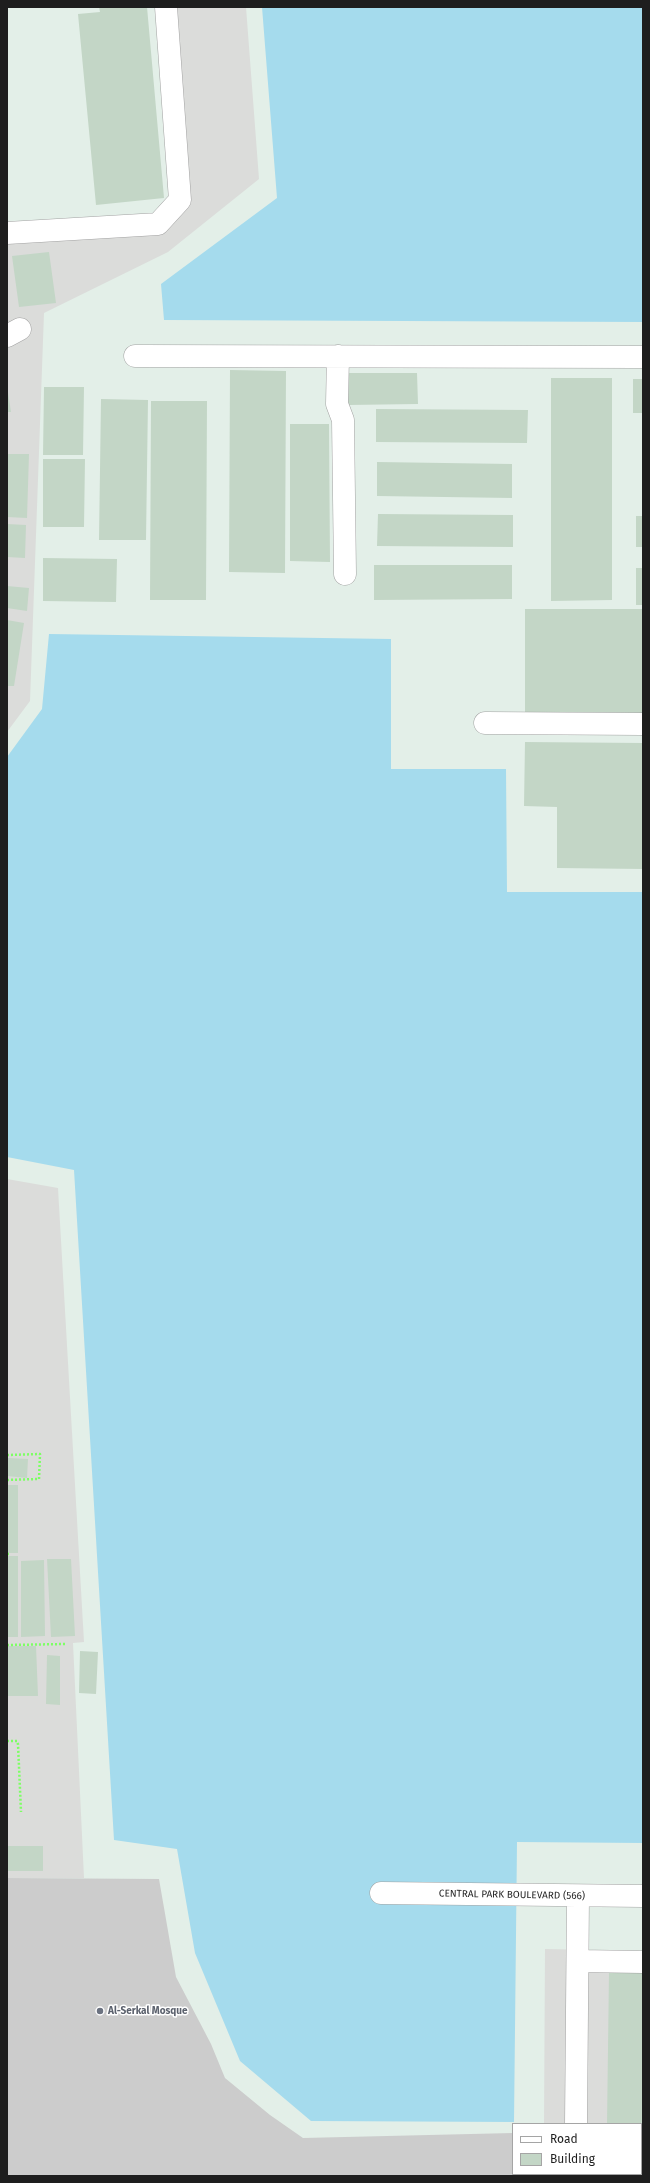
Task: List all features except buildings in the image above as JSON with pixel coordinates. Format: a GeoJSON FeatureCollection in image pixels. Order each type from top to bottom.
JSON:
{"type":"FeatureCollection","features":[{"type":"Feature","properties":{"kind":"street"},"geometry":{"type":"LineString","coordinates":[[7,233],[158,224],[180,200],[166,7]]}},
{"type":"Feature","properties":{"kind":"street"},"geometry":{"type":"LineString","coordinates":[[135,356],[643,357]]}},
{"type":"Feature","properties":{"kind":"street"},"geometry":{"type":"LineString","coordinates":[[338,356],[337,404],[343,420],[345,574]]}},
{"type":"Feature","properties":{"kind":"street"},"geometry":{"type":"LineString","coordinates":[[485,723],[643,724]]}},
{"type":"Feature","properties":{"kind":"street","name":"CENTRAL PARK BOULEVARD (566)"},"geometry":{"type":"LineString","coordinates":[[381,1893],[643,1896]]}},
{"type":"Feature","properties":{"kind":"street"},"geometry":{"type":"LineString","coordinates":[[576,2123],[578,1896]]}},
{"type":"Feature","properties":{"kind":"street"},"geometry":{"type":"LineString","coordinates":[[578,1961],[643,1962]]}},
{"type":"Feature","properties":{"kind":"path"},"geometry":{"type":"LineString","coordinates":[[7,1455],[40,1454],[39,1479],[7,1480]]}},
{"type":"Feature","properties":{"kind":"path"},"geometry":{"type":"LineString","coordinates":[[7,1645],[66,1644]]}},
{"type":"Feature","properties":{"kind":"path"},"geometry":{"type":"LineString","coordinates":[[7,1741],[17,1741],[18,1744],[21,1812]]}},
{"type":"Feature","properties":{"kind":"shaded area"},"geometry":{"type":"Polygon","coordinates":[[[171,7],[246,7],[259,179],[168,252],[44,313],[30,701],[7,732],[7,231],[165,227],[186,204],[171,7]]]}},
{"type":"Feature","properties":{"kind":"shaded area"},"geometry":{"type":"Polygon","coordinates":[[[262,7],[643,7],[643,322],[164,320],[161,284],[277,198],[262,7]]]}},
{"type":"Feature","properties":{"kind":"shaded area"},"geometry":{"type":"Polygon","coordinates":[[[49,634],[391,639],[391,769],[506,769],[507,892],[643,892],[643,1843],[517,1842],[514,2122],[311,2121],[240,2061],[195,1953],[177,1849],[114,1840],[74,1170],[7,1157],[7,757],[42,709],[49,634]]]}},
{"type":"Feature","properties":{"kind":"shaded area"},"geometry":{"type":"Polygon","coordinates":[[[7,1179],[58,1188],[84,1642],[73,1643],[84,1878],[7,1878],[7,1179]]]}},
{"type":"Feature","properties":{"kind":"shaded area","name":"Al-Serkal Mosque"},"geometry":{"type":"Polygon","coordinates":[[[7,1878],[159,1879],[176,1977],[211,2044],[225,2078],[270,2115],[303,2138],[512,2133],[512,2175],[544,2175],[544,2176],[7,2176],[7,1878]]]}},
{"type":"Feature","properties":{"kind":"shaded area"},"geometry":{"type":"Polygon","coordinates":[[[545,1949],[643,1951],[643,2176],[544,2176],[642,2175],[642,2123],[544,2123],[545,1949]]]}},
{"type":"Feature","properties":{"kind":"place","name":"Al-Serkal Mosque"},"geometry":{"type":"Point","coordinates":[100,2011]}}]}
